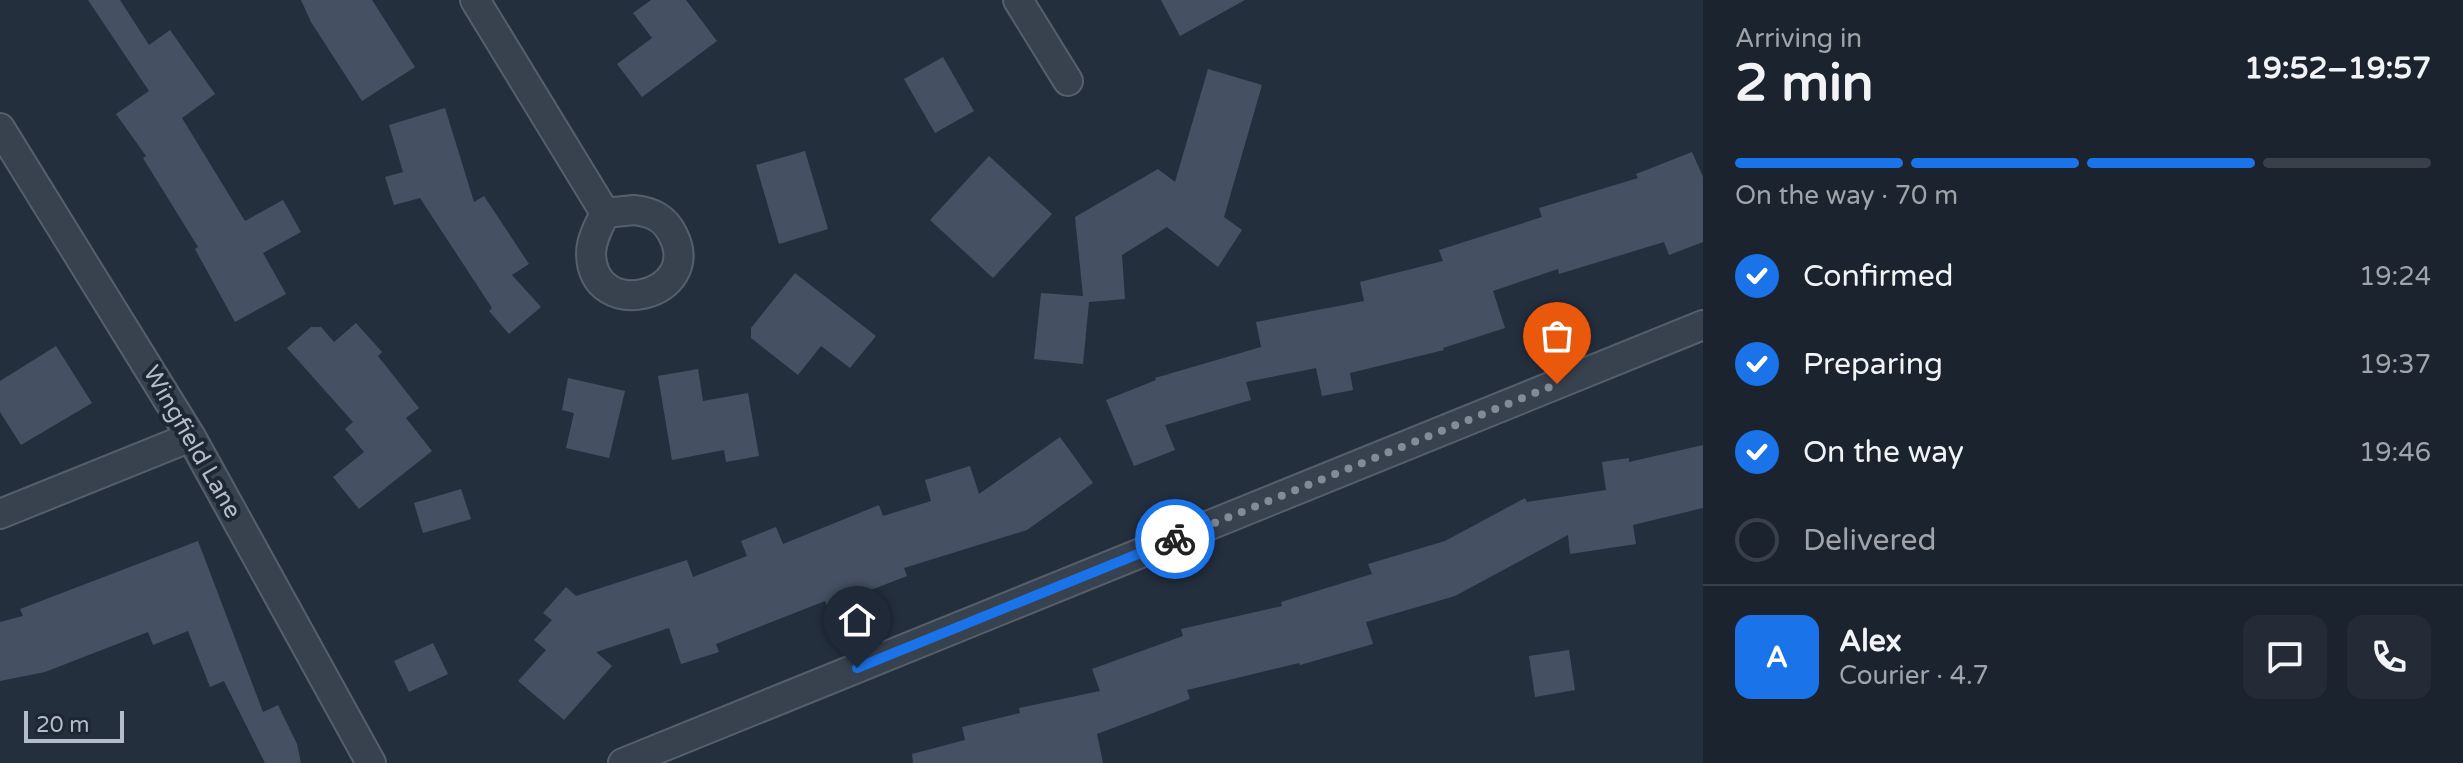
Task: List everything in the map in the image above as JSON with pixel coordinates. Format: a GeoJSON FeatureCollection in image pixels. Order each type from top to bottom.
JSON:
{"type":"FeatureCollection","features":[{"type":"Feature","properties":{"kind":"street"},"geometry":{"type":"LineString","coordinates":[[475,0],[605,213]]}},
{"type":"Feature","properties":{"kind":"street"},"geometry":{"type":"LineString","coordinates":[[1018,0],[1068,81]]}},
{"type":"Feature","properties":{"kind":"street","name":"Wingfield Lane"},"geometry":{"type":"LineString","coordinates":[[0,128],[191,437],[371,763]]}},
{"type":"Feature","properties":{"kind":"street"},"geometry":{"type":"LineString","coordinates":[[623,763],[1703,325]]}},
{"type":"Feature","properties":{"kind":"street"},"geometry":{"type":"LineString","coordinates":[[0,514],[191,437]]}},
{"type":"Feature","properties":{"kind":"building"},"geometry":{"type":"Polygon","coordinates":[[[88,0],[120,0],[149,45],[170,30],[215,94],[182,118],[245,221],[283,200],[301,232],[263,253],[286,294],[235,322],[195,249],[198,247],[143,158],[146,156],[116,114],[149,91],[88,0]]]}},
{"type":"Feature","properties":{"kind":"building"},"geometry":{"type":"Polygon","coordinates":[[[301,0],[372,0],[415,67],[362,101],[311,22],[301,0]]]}},
{"type":"Feature","properties":{"kind":"building"},"geometry":{"type":"Polygon","coordinates":[[[651,0],[686,0],[717,41],[642,97],[617,64],[652,38],[633,13],[651,0]]]}},
{"type":"Feature","properties":{"kind":"building"},"geometry":{"type":"Polygon","coordinates":[[[1161,0],[1245,0],[1180,36],[1161,0]]]}},
{"type":"Feature","properties":{"kind":"building"},"geometry":{"type":"Polygon","coordinates":[[[943,57],[974,111],[935,133],[904,79],[943,57]]]}},
{"type":"Feature","properties":{"kind":"building"},"geometry":{"type":"Polygon","coordinates":[[[1208,69],[1262,85],[1224,217],[1242,230],[1218,267],[1167,227],[1122,255],[1125,299],[1089,302],[1083,364],[1034,359],[1041,293],[1083,296],[1075,217],[1158,169],[1175,182],[1208,69]]]}},
{"type":"Feature","properties":{"kind":"building"},"geometry":{"type":"Polygon","coordinates":[[[445,108],[474,202],[484,196],[529,264],[512,275],[541,307],[509,334],[489,311],[492,308],[420,198],[394,205],[385,177],[403,172],[389,125],[445,108]]]}},
{"type":"Feature","properties":{"kind":"building"},"geometry":{"type":"Polygon","coordinates":[[[805,151],[828,229],[779,244],[756,165],[805,151]]]}},
{"type":"Feature","properties":{"kind":"building"},"geometry":{"type":"Polygon","coordinates":[[[1692,152],[1703,177],[1703,242],[1669,255],[1664,242],[1559,274],[1558,269],[1493,291],[1505,328],[1444,350],[1350,373],[1353,390],[1322,396],[1316,368],[1246,382],[1251,400],[1165,425],[1175,450],[1134,466],[1106,400],[1155,378],[1261,347],[1256,322],[1364,301],[1360,282],[1443,261],[1439,250],[1542,217],[1539,208],[1638,178],[1636,174],[1692,152]]]}},
{"type":"Feature","properties":{"kind":"building"},"geometry":{"type":"Polygon","coordinates":[[[989,156],[1052,214],[993,278],[930,220],[989,156]]]}},
{"type":"Feature","properties":{"kind":"building"},"geometry":{"type":"Polygon","coordinates":[[[795,273],[876,336],[850,368],[821,346],[798,375],[751,338],[751,328],[795,273]]]}},
{"type":"Feature","properties":{"kind":"building"},"geometry":{"type":"Polygon","coordinates":[[[356,323],[382,352],[378,356],[419,408],[406,418],[432,451],[359,509],[333,477],[364,452],[345,429],[353,422],[287,348],[311,327],[321,327],[334,342],[356,323]]]}},
{"type":"Feature","properties":{"kind":"building"},"geometry":{"type":"Polygon","coordinates":[[[56,346],[92,403],[21,445],[0,412],[0,381],[56,346]]]}},
{"type":"Feature","properties":{"kind":"building"},"geometry":{"type":"Polygon","coordinates":[[[698,369],[703,401],[748,393],[759,456],[726,462],[724,450],[672,460],[658,376],[698,369]]]}},
{"type":"Feature","properties":{"kind":"building"},"geometry":{"type":"Polygon","coordinates":[[[568,378],[625,391],[609,458],[566,448],[574,413],[562,410],[568,378]]]}},
{"type":"Feature","properties":{"kind":"building"},"geometry":{"type":"Polygon","coordinates":[[[1060,437],[1093,483],[1027,530],[904,568],[907,576],[827,607],[825,601],[716,644],[719,652],[681,664],[669,628],[596,652],[612,666],[564,720],[518,681],[546,650],[534,640],[552,620],[543,613],[566,587],[576,596],[687,560],[693,577],[747,556],[741,541],[776,527],[783,544],[879,505],[883,516],[931,501],[925,480],[970,466],[979,494],[1060,437]]]}},
{"type":"Feature","properties":{"kind":"building"},"geometry":{"type":"Polygon","coordinates":[[[1703,445],[1703,508],[1633,525],[1636,544],[1570,554],[1568,535],[1455,596],[1366,622],[1373,644],[1300,665],[1187,690],[1190,699],[1097,734],[1103,763],[913,763],[912,754],[965,740],[962,727],[1020,713],[1019,708],[1100,691],[1092,669],[1183,636],[1181,629],[1282,606],[1281,602],[1372,574],[1368,564],[1445,541],[1525,498],[1527,502],[1606,490],[1602,462],[1629,458],[1629,462],[1703,445]]]}},
{"type":"Feature","properties":{"kind":"building"},"geometry":{"type":"Polygon","coordinates":[[[461,489],[471,519],[423,533],[414,503],[461,489]]]}},
{"type":"Feature","properties":{"kind":"building"},"geometry":{"type":"Polygon","coordinates":[[[198,541],[263,712],[278,705],[297,744],[301,763],[265,763],[224,681],[210,687],[188,631],[153,645],[148,632],[45,672],[0,681],[0,622],[23,616],[20,609],[198,541]]]}},
{"type":"Feature","properties":{"kind":"building"},"geometry":{"type":"Polygon","coordinates":[[[433,643],[448,674],[409,692],[394,661],[433,643]]]}},
{"type":"Feature","properties":{"kind":"building"},"geometry":{"type":"Polygon","coordinates":[[[1569,650],[1575,690],[1535,697],[1529,656],[1569,650]]]}},
{"type":"Feature","properties":{"kind":"way so far"},"geometry":{"type":"LineString","coordinates":[[1175,539],[1557,384]]}},
{"type":"Feature","properties":{"kind":"route"},"geometry":{"type":"LineString","coordinates":[[857,668],[1175,539]]}}]}
